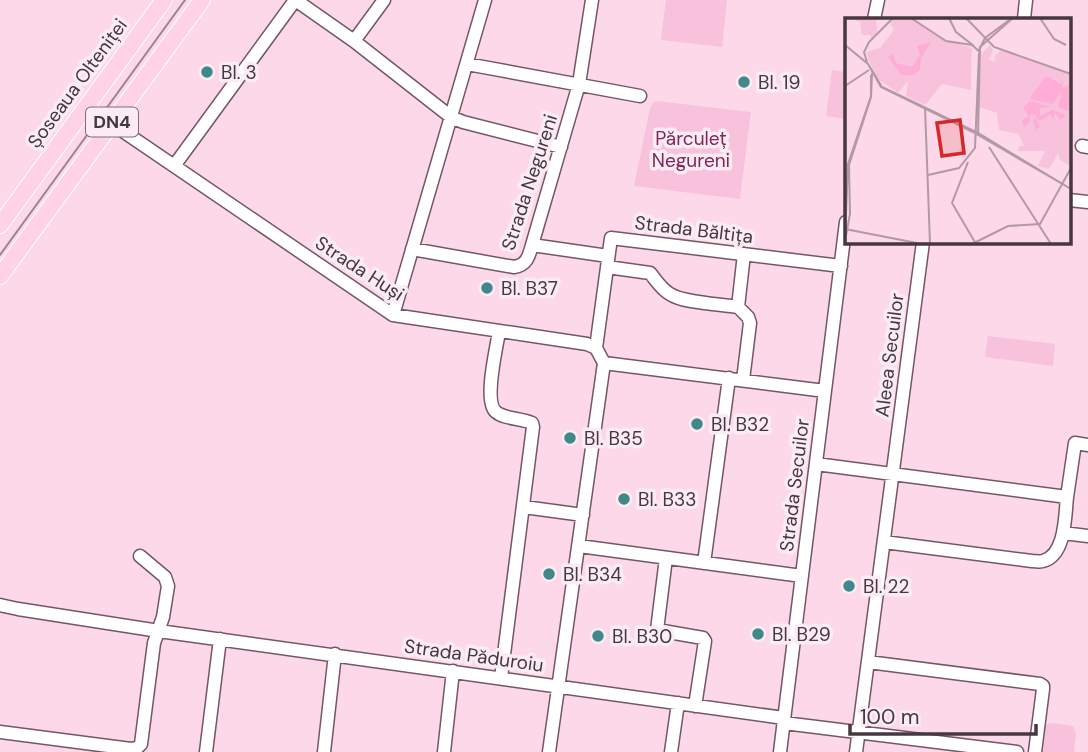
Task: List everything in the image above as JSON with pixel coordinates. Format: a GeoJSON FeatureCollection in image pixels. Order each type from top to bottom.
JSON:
{"type":"FeatureCollection","features":[{"type":"Feature","properties":{"kind":"main road","name":"Șoseaua Olteniței"},"geometry":{"type":"LineString","coordinates":[[0,225],[164,0]]}},
{"type":"Feature","properties":{"kind":"main road","name":"DN4"},"geometry":{"type":"LineString","coordinates":[[0,276],[202,0]]}},
{"type":"Feature","properties":{"kind":"street"},"geometry":{"type":"LineString","coordinates":[[354,41],[384,0]]}},
{"type":"Feature","properties":{"kind":"street"},"geometry":{"type":"LineString","coordinates":[[393,315],[485,0]]}},
{"type":"Feature","properties":{"kind":"street","name":"Strada Negureni"},"geometry":{"type":"LineString","coordinates":[[412,249],[514,267],[525,263],[579,84],[592,0]]}},
{"type":"Feature","properties":{"kind":"street"},"geometry":{"type":"LineString","coordinates":[[874,18],[878,0]]}},
{"type":"Feature","properties":{"kind":"street"},"geometry":{"type":"LineString","coordinates":[[1024,18],[1026,0]]}},
{"type":"Feature","properties":{"kind":"street"},"geometry":{"type":"LineString","coordinates":[[174,166],[293,3],[300,2],[451,117],[561,148]]}},
{"type":"Feature","properties":{"kind":"street"},"geometry":{"type":"LineString","coordinates":[[467,64],[640,96]]}},
{"type":"Feature","properties":{"kind":"street","name":"Strada Huși"},"geometry":{"type":"LineString","coordinates":[[111,124],[393,315],[587,344],[596,348]]}},
{"type":"Feature","properties":{"kind":"street"},"geometry":{"type":"LineString","coordinates":[[1070,200],[1088,202]]}},
{"type":"Feature","properties":{"kind":"street","name":"Strada Secuilor"},"geometry":{"type":"LineString","coordinates":[[780,752],[845,231]]}},
{"type":"Feature","properties":{"kind":"street","name":"Strada Băltița"},"geometry":{"type":"LineString","coordinates":[[608,262],[611,238],[841,266]]}},
{"type":"Feature","properties":{"kind":"street","name":"Aleea Secuilor"},"geometry":{"type":"LineString","coordinates":[[856,752],[923,243]]}},
{"type":"Feature","properties":{"kind":"street"},"geometry":{"type":"LineString","coordinates":[[532,245],[650,273],[668,293],[678,298],[738,307],[750,323],[743,380]]}},
{"type":"Feature","properties":{"kind":"street"},"geometry":{"type":"LineString","coordinates":[[738,307],[744,254]]}},
{"type":"Feature","properties":{"kind":"street"},"geometry":{"type":"LineString","coordinates":[[550,752],[604,363],[596,348],[608,262]]}},
{"type":"Feature","properties":{"kind":"street"},"geometry":{"type":"LineString","coordinates":[[499,331],[491,387],[492,408],[497,413],[532,423],[533,427],[501,678]]}},
{"type":"Feature","properties":{"kind":"street"},"geometry":{"type":"LineString","coordinates":[[604,363],[825,391]]}},
{"type":"Feature","properties":{"kind":"street"},"geometry":{"type":"LineString","coordinates":[[704,563],[729,379]]}},
{"type":"Feature","properties":{"kind":"street"},"geometry":{"type":"LineString","coordinates":[[884,542],[1044,561],[1055,554],[1060,545],[1075,443],[1088,445]]}},
{"type":"Feature","properties":{"kind":"street"},"geometry":{"type":"LineString","coordinates":[[816,464],[1067,497]]}},
{"type":"Feature","properties":{"kind":"street"},"geometry":{"type":"LineString","coordinates":[[524,507],[583,515]]}},
{"type":"Feature","properties":{"kind":"street"},"geometry":{"type":"LineString","coordinates":[[1063,533],[1088,536]]}},
{"type":"Feature","properties":{"kind":"street"},"geometry":{"type":"LineString","coordinates":[[579,546],[802,576]]}},
{"type":"Feature","properties":{"kind":"street"},"geometry":{"type":"LineString","coordinates":[[0,733],[47,745],[131,749],[141,744],[154,643],[166,605],[168,580],[140,556]]}},
{"type":"Feature","properties":{"kind":"street"},"geometry":{"type":"LineString","coordinates":[[666,558],[657,630],[703,638],[705,641],[695,706]]}},
{"type":"Feature","properties":{"kind":"street","name":"Strada Păduroiu"},"geometry":{"type":"LineString","coordinates":[[0,605],[159,631],[678,703],[859,732],[1017,752]]}},
{"type":"Feature","properties":{"kind":"street"},"geometry":{"type":"LineString","coordinates":[[206,752],[220,639]]}},
{"type":"Feature","properties":{"kind":"street"},"geometry":{"type":"LineString","coordinates":[[324,752],[335,654]]}},
{"type":"Feature","properties":{"kind":"street"},"geometry":{"type":"LineString","coordinates":[[868,662],[1040,684],[1043,689],[1035,752]]}},
{"type":"Feature","properties":{"kind":"street"},"geometry":{"type":"LineString","coordinates":[[444,752],[453,671]]}},
{"type":"Feature","properties":{"kind":"street"},"geometry":{"type":"LineString","coordinates":[[671,752],[678,703]]}},
{"type":"Feature","properties":{"kind":"green space"},"geometry":{"type":"Polygon","coordinates":[[[666,0],[727,0],[722,47],[661,40],[666,0]]]}},
{"type":"Feature","properties":{"kind":"green space"},"geometry":{"type":"Polygon","coordinates":[[[832,70],[845,72],[845,119],[826,116],[832,70]]]}},
{"type":"Feature","properties":{"kind":"green space","name":"Părculeț Negureni"},"geometry":{"type":"Polygon","coordinates":[[[657,101],[751,112],[740,199],[634,186],[650,108],[657,101]]]}},
{"type":"Feature","properties":{"kind":"green space"},"geometry":{"type":"Polygon","coordinates":[[[988,336],[1055,344],[1053,366],[985,357],[988,336]]]}},
{"type":"Feature","properties":{"kind":"green space"},"geometry":{"type":"Polygon","coordinates":[[[1052,723],[1073,726],[1076,734],[1074,752],[1035,752],[1039,726],[1052,723]]]}},
{"type":"Feature","properties":{"kind":"tram line"},"geometry":{"type":"LineString","coordinates":[[0,255],[185,0]]}},
{"type":"Feature","properties":{"kind":"place","name":"Bl. 3"},"geometry":{"type":"Point","coordinates":[207,72]}},
{"type":"Feature","properties":{"kind":"place","name":"Bl. 19"},"geometry":{"type":"Point","coordinates":[744,82]}},
{"type":"Feature","properties":{"kind":"place","name":"Bl. B37"},"geometry":{"type":"Point","coordinates":[487,288]}},
{"type":"Feature","properties":{"kind":"place","name":"Bl. B32"},"geometry":{"type":"Point","coordinates":[697,424]}},
{"type":"Feature","properties":{"kind":"place","name":"Bl. B35"},"geometry":{"type":"Point","coordinates":[570,438]}},
{"type":"Feature","properties":{"kind":"place","name":"Bl. B33"},"geometry":{"type":"Point","coordinates":[624,499]}},
{"type":"Feature","properties":{"kind":"place","name":"Bl. B34"},"geometry":{"type":"Point","coordinates":[549,574]}},
{"type":"Feature","properties":{"kind":"place","name":"Bl. 22"},"geometry":{"type":"Point","coordinates":[849,586]}},
{"type":"Feature","properties":{"kind":"place","name":"Bl. B29"},"geometry":{"type":"Point","coordinates":[758,634]}},
{"type":"Feature","properties":{"kind":"place","name":"Bl. B30"},"geometry":{"type":"Point","coordinates":[598,636]}}]}
